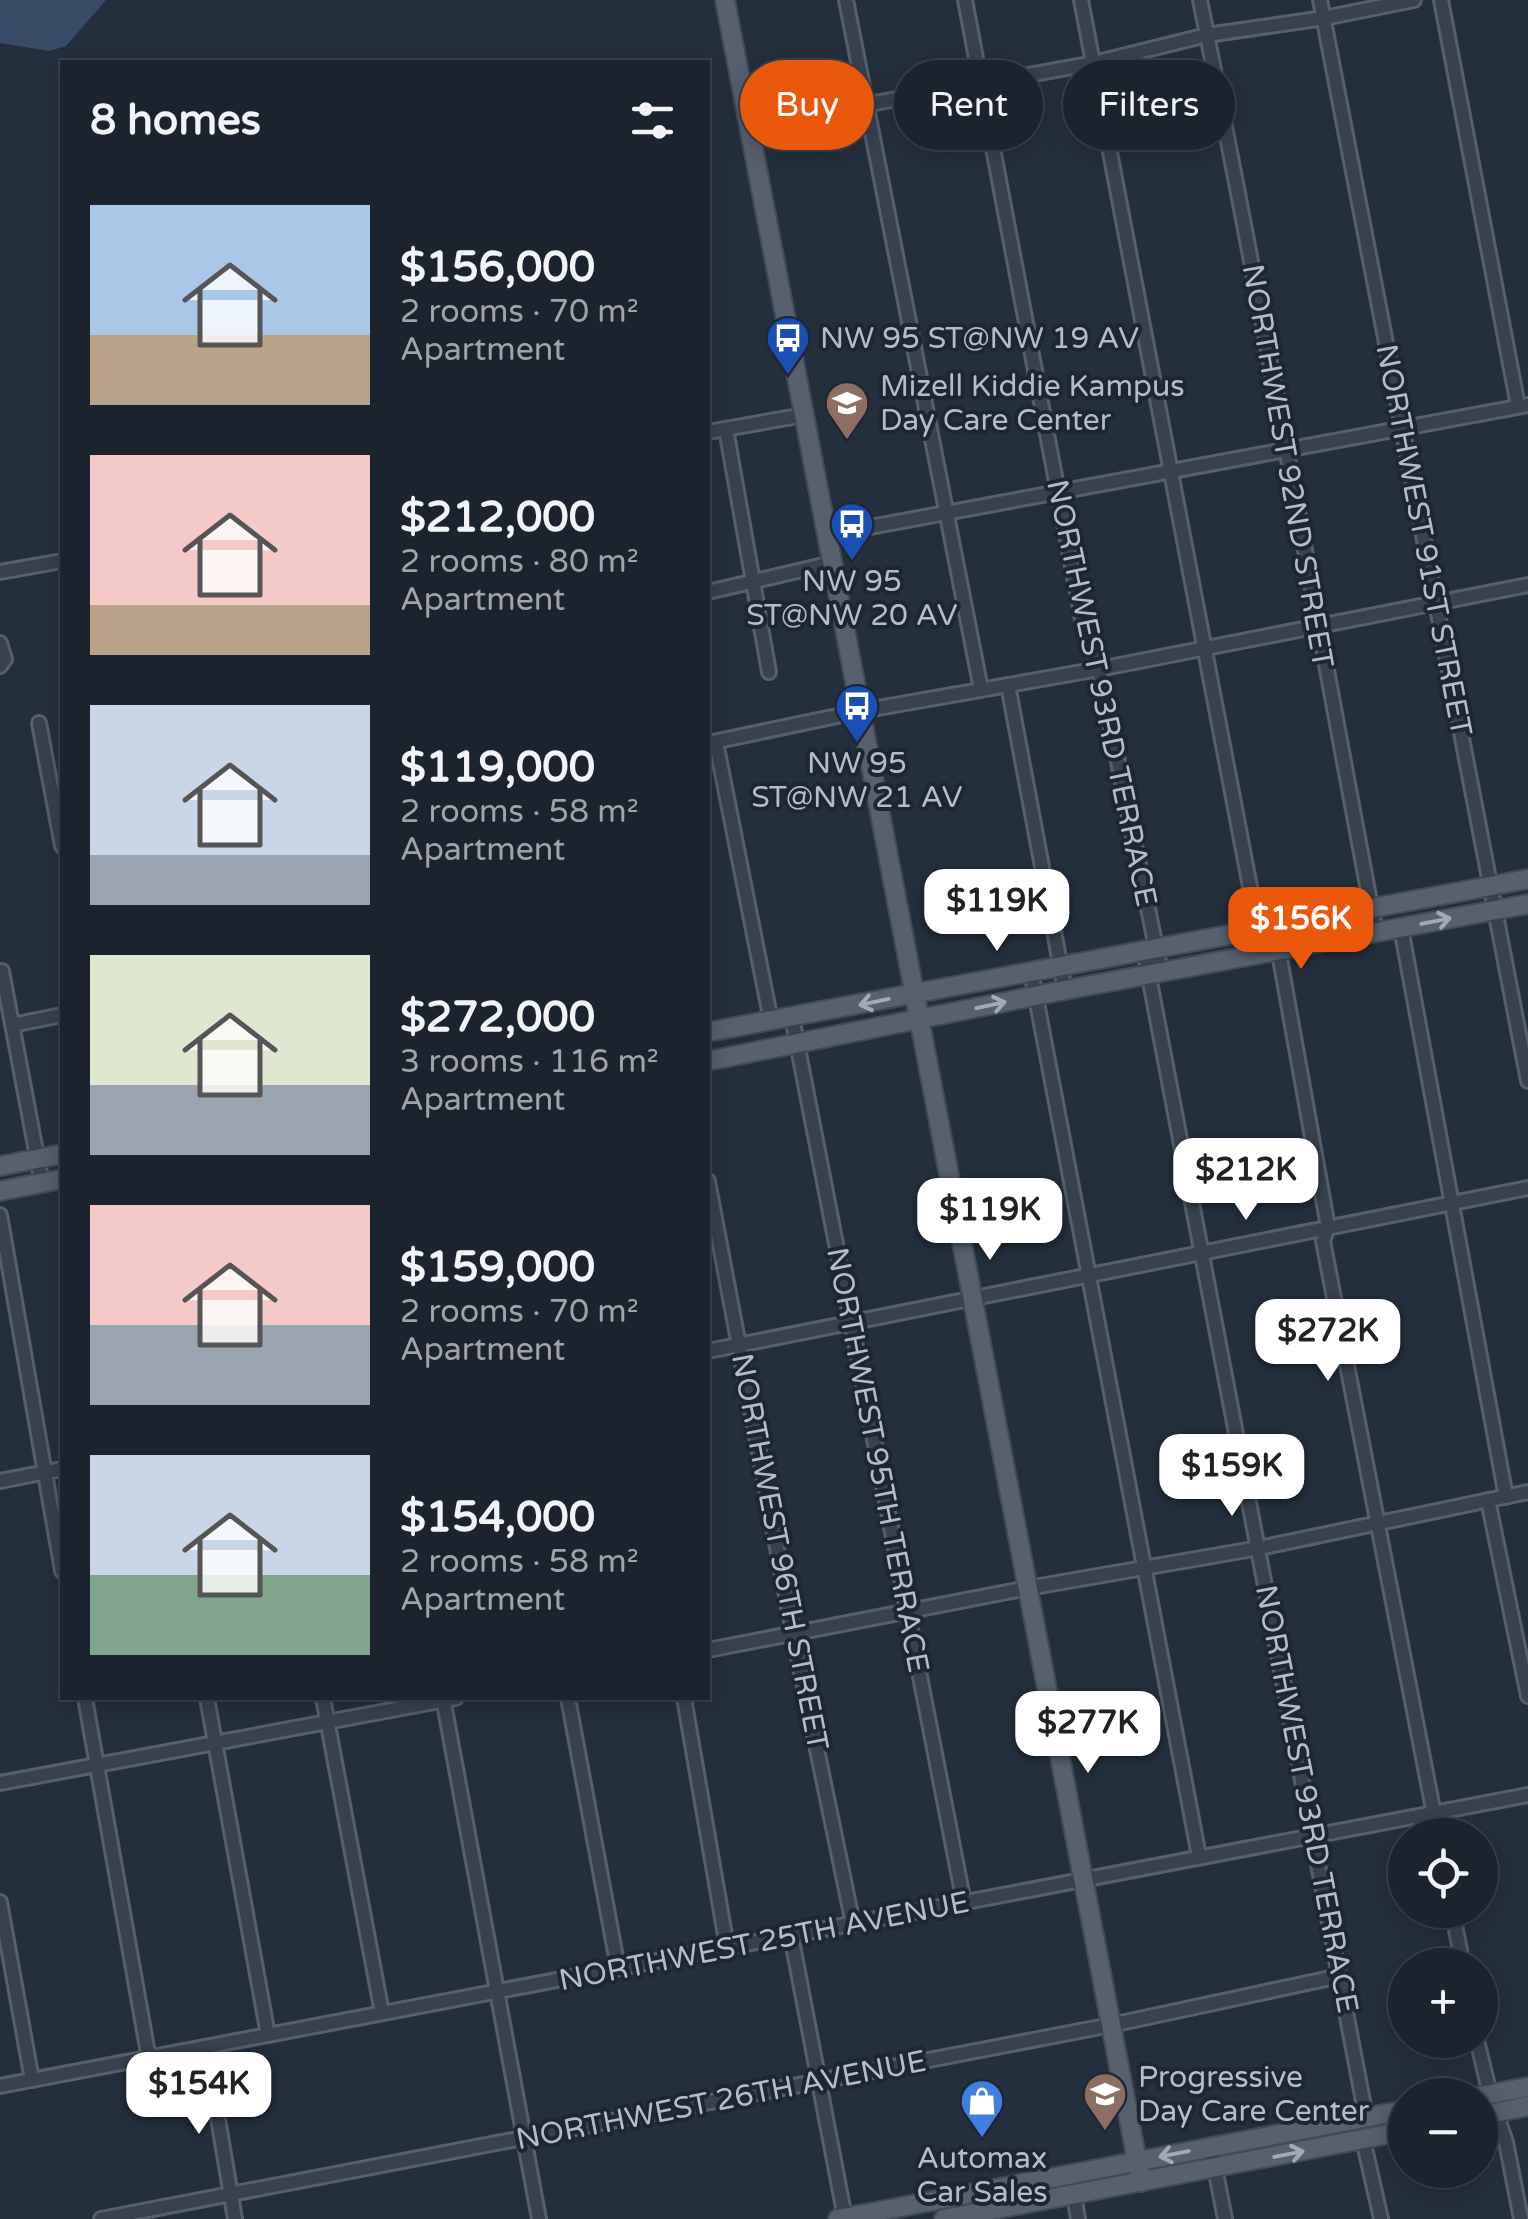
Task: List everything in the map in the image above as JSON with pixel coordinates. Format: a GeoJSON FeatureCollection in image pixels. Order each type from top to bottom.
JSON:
{"type":"FeatureCollection","features":[{"type":"Feature","properties":{"kind":"main road"},"geometry":{"type":"LineString","coordinates":[[725,0],[740,79]]}},
{"type":"Feature","properties":{"kind":"main road"},"geometry":{"type":"LineString","coordinates":[[754,150],[1141,2182]]}},
{"type":"Feature","properties":{"kind":"main road"},"geometry":{"type":"LineString","coordinates":[[710,1032],[1528,879]]}},
{"type":"Feature","properties":{"kind":"main road"},"geometry":{"type":"LineString","coordinates":[[710,1061],[1528,904]]}},
{"type":"Feature","properties":{"kind":"main road"},"geometry":{"type":"LineString","coordinates":[[0,1166],[60,1154]]}},
{"type":"Feature","properties":{"kind":"main road"},"geometry":{"type":"LineString","coordinates":[[0,1191],[60,1179]]}},
{"type":"Feature","properties":{"kind":"main road"},"geometry":{"type":"LineString","coordinates":[[1498,2093],[1528,2087]]}},
{"type":"Feature","properties":{"kind":"main road"},"geometry":{"type":"LineString","coordinates":[[1498,2109],[1528,2098]]}},
{"type":"Feature","properties":{"kind":"main road"},"geometry":{"type":"LineString","coordinates":[[1498,2112],[1528,2106]]}},
{"type":"Feature","properties":{"kind":"main road"},"geometry":{"type":"LineString","coordinates":[[841,2218],[1388,2113]]}},
{"type":"Feature","properties":{"kind":"main road"},"geometry":{"type":"LineString","coordinates":[[1363,2139],[1388,2122]]}},
{"type":"Feature","properties":{"kind":"main road"},"geometry":{"type":"LineString","coordinates":[[1334,2124],[1363,2139]]}},
{"type":"Feature","properties":{"kind":"main road"},"geometry":{"type":"LineString","coordinates":[[944,2219],[1388,2134]]}},
{"type":"Feature","properties":{"kind":"street"},"geometry":{"type":"LineString","coordinates":[[846,0],[857,60]]}},
{"type":"Feature","properties":{"kind":"street","name":"NORTHWEST 93RD TERRACE"},"geometry":{"type":"LineString","coordinates":[[965,0],[976,60]]}},
{"type":"Feature","properties":{"kind":"street"},"geometry":{"type":"LineString","coordinates":[[1081,0],[1093,60]]}},
{"type":"Feature","properties":{"kind":"street","name":"NORTHWEST 92ND STREET"},"geometry":{"type":"LineString","coordinates":[[1200,0],[1288,449],[1317,626],[1376,933]]}},
{"type":"Feature","properties":{"kind":"street","name":"NORTHWEST 91ST STREET"},"geometry":{"type":"LineString","coordinates":[[1320,0],[1528,1081]]}},
{"type":"Feature","properties":{"kind":"street"},"geometry":{"type":"LineString","coordinates":[[1106,60],[1207,34],[1324,18],[1414,0]]}},
{"type":"Feature","properties":{"kind":"street"},"geometry":{"type":"LineString","coordinates":[[827,535],[1523,406],[1441,0]]}},
{"type":"Feature","properties":{"kind":"street"},"geometry":{"type":"LineString","coordinates":[[874,149],[981,690]]}},
{"type":"Feature","properties":{"kind":"street","name":"NORTHWEST 93RD TERRACE"},"geometry":{"type":"LineString","coordinates":[[993,150],[1082,620],[1099,670],[1201,1254],[1366,2117]]}},
{"type":"Feature","properties":{"kind":"street"},"geometry":{"type":"LineString","coordinates":[[1110,150],[1205,648],[1328,1228],[1323,1242],[1435,1818]]}},
{"type":"Feature","properties":{"kind":"street"},"geometry":{"type":"LineString","coordinates":[[710,432],[804,415]]}},
{"type":"Feature","properties":{"kind":"street"},"geometry":{"type":"LineString","coordinates":[[726,428],[769,672]]}},
{"type":"Feature","properties":{"kind":"street"},"geometry":{"type":"LineString","coordinates":[[0,572],[60,560]]}},
{"type":"Feature","properties":{"kind":"street"},"geometry":{"type":"LineString","coordinates":[[710,591],[832,564]]}},
{"type":"Feature","properties":{"kind":"street"},"geometry":{"type":"LineString","coordinates":[[772,1021],[712,742],[1528,585]]}},
{"type":"Feature","properties":{"kind":"street"},"geometry":{"type":"LineString","coordinates":[[0,644],[5,659],[0,666]]}},
{"type":"Feature","properties":{"kind":"street"},"geometry":{"type":"LineString","coordinates":[[1008,685],[1065,990]]}},
{"type":"Feature","properties":{"kind":"street"},"geometry":{"type":"LineString","coordinates":[[39,724],[60,835]]}},
{"type":"Feature","properties":{"kind":"street"},"geometry":{"type":"LineString","coordinates":[[1402,928],[1506,1496]]}},
{"type":"Feature","properties":{"kind":"street"},"geometry":{"type":"LineString","coordinates":[[2,971],[42,1183]]}},
{"type":"Feature","properties":{"kind":"street"},"geometry":{"type":"LineString","coordinates":[[1032,972],[1199,1856]]}},
{"type":"Feature","properties":{"kind":"street"},"geometry":{"type":"LineString","coordinates":[[12,1025],[60,1015]]}},
{"type":"Feature","properties":{"kind":"street","name":"NORTHWEST 95TH TERRACE"},"geometry":{"type":"LineString","coordinates":[[792,1018],[964,1903]]}},
{"type":"Feature","properties":{"kind":"street"},"geometry":{"type":"LineString","coordinates":[[710,1350],[1528,1188]]}},
{"type":"Feature","properties":{"kind":"street","name":"NORTHWEST 96TH STREET"},"geometry":{"type":"LineString","coordinates":[[710,1191],[793,1633],[853,1924]]}},
{"type":"Feature","properties":{"kind":"street"},"geometry":{"type":"LineString","coordinates":[[0,1214],[60,1558]]}},
{"type":"Feature","properties":{"kind":"street"},"geometry":{"type":"LineString","coordinates":[[0,1481],[60,1469]]}},
{"type":"Feature","properties":{"kind":"street"},"geometry":{"type":"LineString","coordinates":[[710,1650],[1259,1548],[1528,1492]]}},
{"type":"Feature","properties":{"kind":"street"},"geometry":{"type":"LineString","coordinates":[[1488,1500],[1528,1696]]}},
{"type":"Feature","properties":{"kind":"street"},"geometry":{"type":"LineString","coordinates":[[85,1700],[148,2059]]}},
{"type":"Feature","properties":{"kind":"street"},"geometry":{"type":"LineString","coordinates":[[207,1700],[268,2036]]}},
{"type":"Feature","properties":{"kind":"street"},"geometry":{"type":"LineString","coordinates":[[323,1700],[382,2013]]}},
{"type":"Feature","properties":{"kind":"street"},"geometry":{"type":"LineString","coordinates":[[0,1783],[438,1700]]}},
{"type":"Feature","properties":{"kind":"street"},"geometry":{"type":"LineString","coordinates":[[448,1700],[540,2219]]}},
{"type":"Feature","properties":{"kind":"street"},"geometry":{"type":"LineString","coordinates":[[568,1700],[618,1968]]}},
{"type":"Feature","properties":{"kind":"street"},"geometry":{"type":"LineString","coordinates":[[684,1700],[727,1947]]}},
{"type":"Feature","properties":{"kind":"street","name":"NORTHWEST 25TH AVENUE"},"geometry":{"type":"LineString","coordinates":[[0,2086],[1528,1795]]}},
{"type":"Feature","properties":{"kind":"street"},"geometry":{"type":"LineString","coordinates":[[0,1902],[32,2080]]}},
{"type":"Feature","properties":{"kind":"street"},"geometry":{"type":"LineString","coordinates":[[792,1935],[841,2218]]}},
{"type":"Feature","properties":{"kind":"street","name":"NORTHWEST 26TH AVENUE"},"geometry":{"type":"LineString","coordinates":[[102,2219],[1111,2025],[1340,1976]]}},
{"type":"Feature","properties":{"kind":"street"},"geometry":{"type":"LineString","coordinates":[[206,2048],[235,2219]]}},
{"type":"Feature","properties":{"kind":"street"},"geometry":{"type":"LineString","coordinates":[[1498,2130],[1506,2142],[1521,2219]]}},
{"type":"Feature","properties":{"kind":"street"},"geometry":{"type":"LineString","coordinates":[[1363,2139],[1381,2219]]}},
{"type":"Feature","properties":{"kind":"street"},"geometry":{"type":"LineString","coordinates":[[1210,2147],[1225,2219]]}},
{"type":"Feature","properties":{"kind":"street"},"geometry":{"type":"LineString","coordinates":[[1074,2195],[1078,2219]]}},
{"type":"Feature","properties":{"kind":"water"},"geometry":{"type":"Polygon","coordinates":[[[0,0],[106,0],[66,46],[49,51],[0,43],[0,0]]]}},
{"type":"Feature","properties":{"kind":"place","name":"NW 95 ST@NW 19 AV"},"geometry":{"type":"Point","coordinates":[788,376]}},
{"type":"Feature","properties":{"kind":"place","name":"Mizell Kiddie Kampus Day Care Center"},"geometry":{"type":"Point","coordinates":[847,441]}},
{"type":"Feature","properties":{"kind":"place","name":"NW 95 ST@NW 20 AV"},"geometry":{"type":"Point","coordinates":[852,562]}},
{"type":"Feature","properties":{"kind":"place","name":"NW 95 ST@NW 21 AV"},"geometry":{"type":"Point","coordinates":[857,744]}},
{"type":"Feature","properties":{"kind":"place","name":"Progressive Day Care Center"},"geometry":{"type":"Point","coordinates":[1105,2132]}},
{"type":"Feature","properties":{"kind":"place","name":"Automax Car Sales"},"geometry":{"type":"Point","coordinates":[982,2139]}}]}
